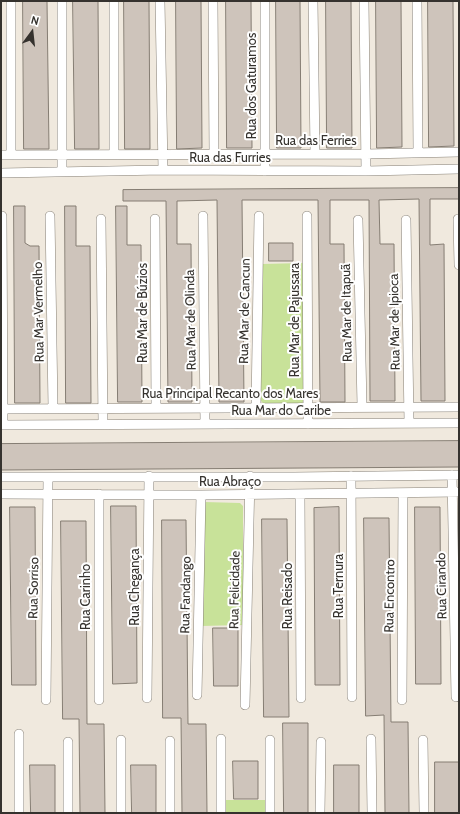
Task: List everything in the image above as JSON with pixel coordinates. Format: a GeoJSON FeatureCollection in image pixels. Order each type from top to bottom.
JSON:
{"type":"FeatureCollection","features":[{"type":"Feature","properties":{"kind":"street"},"geometry":{"type":"LineString","coordinates":[[6,154],[11,1]]}},
{"type":"Feature","properties":{"kind":"street"},"geometry":{"type":"LineString","coordinates":[[62,1],[62,172]]}},
{"type":"Feature","properties":{"kind":"street"},"geometry":{"type":"LineString","coordinates":[[114,1],[114,154]]}},
{"type":"Feature","properties":{"kind":"street"},"geometry":{"type":"LineString","coordinates":[[160,1],[164,155],[163,170]]}},
{"type":"Feature","properties":{"kind":"street"},"geometry":{"type":"LineString","coordinates":[[213,1],[214,155]]}},
{"type":"Feature","properties":{"kind":"street","name":"Rua dos Gaturamos"},"geometry":{"type":"LineString","coordinates":[[265,1],[265,171]]}},
{"type":"Feature","properties":{"kind":"street"},"geometry":{"type":"LineString","coordinates":[[313,1],[315,154]]}},
{"type":"Feature","properties":{"kind":"street"},"geometry":{"type":"LineString","coordinates":[[364,1],[366,171]]}},
{"type":"Feature","properties":{"kind":"street"},"geometry":{"type":"LineString","coordinates":[[417,1],[418,153]]}},
{"type":"Feature","properties":{"kind":"street","name":"Rua das Ferries"},"geometry":{"type":"LineString","coordinates":[[6,154],[265,155],[459,152]]}},
{"type":"Feature","properties":{"kind":"street","name":"Rua das Furries"},"geometry":{"type":"LineString","coordinates":[[1,173],[163,170],[366,171],[459,169]]}},
{"type":"Feature","properties":{"kind":"street"},"geometry":{"type":"LineString","coordinates":[[2,216],[2,425]]}},
{"type":"Feature","properties":{"kind":"street","name":"Rua Mar Vermelho"},"geometry":{"type":"LineString","coordinates":[[50,216],[53,408]]}},
{"type":"Feature","properties":{"kind":"street","name":"Rua Mar de Olinda"},"geometry":{"type":"LineString","coordinates":[[203,216],[206,424]]}},
{"type":"Feature","properties":{"kind":"street","name":"Rua Mar de Cancun"},"geometry":{"type":"LineString","coordinates":[[256,407],[259,216]]}},
{"type":"Feature","properties":{"kind":"street","name":"Rua Mar de Pajussara"},"geometry":{"type":"LineString","coordinates":[[307,216],[308,424]]}},
{"type":"Feature","properties":{"kind":"street"},"geometry":{"type":"LineString","coordinates":[[101,218],[103,424]]}},
{"type":"Feature","properties":{"kind":"street","name":"Rua Mar de Búzios"},"geometry":{"type":"LineString","coordinates":[[155,218],[156,407]]}},
{"type":"Feature","properties":{"kind":"street"},"geometry":{"type":"LineString","coordinates":[[458,219],[459,265]]}},
{"type":"Feature","properties":{"kind":"street","name":"Rua Mar de Itapuã"},"geometry":{"type":"LineString","coordinates":[[358,220],[362,406]]}},
{"type":"Feature","properties":{"kind":"street","name":"Rua Mar de Ipioca"},"geometry":{"type":"LineString","coordinates":[[406,220],[409,423]]}},
{"type":"Feature","properties":{"kind":"street","name":"Rua Principal Recanto dos Mares"},"geometry":{"type":"LineString","coordinates":[[2,409],[103,407],[459,407]]}},
{"type":"Feature","properties":{"kind":"street","name":"Rua Mar do Caribe"},"geometry":{"type":"LineString","coordinates":[[2,425],[459,423]]}},
{"type":"Feature","properties":{"kind":"street","name":"Rua Abraço"},"geometry":{"type":"LineString","coordinates":[[1,477],[456,475]]}},
{"type":"Feature","properties":{"kind":"street","name":"Rua Cirando"},"geometry":{"type":"LineString","coordinates":[[456,475],[456,697]]}},
{"type":"Feature","properties":{"kind":"street","name":"Rua Chegança"},"geometry":{"type":"LineString","coordinates":[[147,698],[149,476]]}},
{"type":"Feature","properties":{"kind":"street","name":"Rua Felicidade"},"geometry":{"type":"LineString","coordinates":[[245,705],[250,476]]}},
{"type":"Feature","properties":{"kind":"street","name":"Rua Ternura"},"geometry":{"type":"LineString","coordinates":[[351,476],[352,697]]}},
{"type":"Feature","properties":{"kind":"street","name":"Rua Sorriso"},"geometry":{"type":"LineString","coordinates":[[46,700],[48,477]]}},
{"type":"Feature","properties":{"kind":"street","name":"Rua Abraço"},"geometry":{"type":"LineString","coordinates":[[1,494],[201,495],[456,492]]}},
{"type":"Feature","properties":{"kind":"street","name":"Rua Encontro"},"geometry":{"type":"LineString","coordinates":[[402,700],[404,493]]}},
{"type":"Feature","properties":{"kind":"street","name":"Rua Carinho"},"geometry":{"type":"LineString","coordinates":[[99,494],[99,700]]}},
{"type":"Feature","properties":{"kind":"street","name":"Rua Reisado"},"geometry":{"type":"LineString","coordinates":[[300,494],[301,698]]}},
{"type":"Feature","properties":{"kind":"street","name":"Rua Fandango"},"geometry":{"type":"LineString","coordinates":[[197,695],[201,495]]}},
{"type":"Feature","properties":{"kind":"street"},"geometry":{"type":"LineString","coordinates":[[18,813],[19,734]]}},
{"type":"Feature","properties":{"kind":"street"},"geometry":{"type":"LineString","coordinates":[[220,813],[221,739]]}},
{"type":"Feature","properties":{"kind":"street"},"geometry":{"type":"LineString","coordinates":[[121,740],[121,813]]}},
{"type":"Feature","properties":{"kind":"street"},"geometry":{"type":"LineString","coordinates":[[270,740],[270,813]]}},
{"type":"Feature","properties":{"kind":"street"},"geometry":{"type":"LineString","coordinates":[[371,740],[372,813]]}},
{"type":"Feature","properties":{"kind":"street"},"geometry":{"type":"LineString","coordinates":[[423,740],[424,813]]}},
{"type":"Feature","properties":{"kind":"street"},"geometry":{"type":"LineString","coordinates":[[170,741],[170,813]]}},
{"type":"Feature","properties":{"kind":"street"},"geometry":{"type":"LineString","coordinates":[[68,742],[68,813]]}},
{"type":"Feature","properties":{"kind":"street"},"geometry":{"type":"LineString","coordinates":[[320,813],[321,742]]}},
{"type":"Feature","properties":{"kind":"green space"},"geometry":{"type":"Polygon","coordinates":[[[303,263],[303,402],[301,404],[264,404],[261,401],[262,264],[303,263]]]}},
{"type":"Feature","properties":{"kind":"green space"},"geometry":{"type":"Polygon","coordinates":[[[204,502],[240,503],[243,506],[243,625],[201,626],[204,502]]]}},
{"type":"Feature","properties":{"kind":"green space"},"geometry":{"type":"Polygon","coordinates":[[[226,800],[267,800],[267,813],[225,813],[226,800]]]}},
{"type":"Feature","properties":{"kind":"building"},"geometry":{"type":"Polygon","coordinates":[[[23,1],[47,1],[49,149],[24,149],[23,1]]]}},
{"type":"Feature","properties":{"kind":"building"},"geometry":{"type":"Polygon","coordinates":[[[73,1],[98,1],[99,149],[75,149],[73,1]]]}},
{"type":"Feature","properties":{"kind":"building"},"geometry":{"type":"Polygon","coordinates":[[[124,1],[149,1],[150,149],[125,149],[124,1]]]}},
{"type":"Feature","properties":{"kind":"building"},"geometry":{"type":"Polygon","coordinates":[[[176,1],[201,1],[202,148],[177,149],[176,1]]]}},
{"type":"Feature","properties":{"kind":"building"},"geometry":{"type":"Polygon","coordinates":[[[226,1],[251,1],[252,148],[227,148],[226,1]]]}},
{"type":"Feature","properties":{"kind":"building"},"geometry":{"type":"Polygon","coordinates":[[[276,1],[300,1],[301,148],[277,148],[276,1]]]}},
{"type":"Feature","properties":{"kind":"building"},"geometry":{"type":"Polygon","coordinates":[[[326,1],[351,1],[352,148],[327,148],[326,1]]]}},
{"type":"Feature","properties":{"kind":"building"},"geometry":{"type":"Polygon","coordinates":[[[376,1],[401,1],[402,147],[377,148],[376,1]]]}},
{"type":"Feature","properties":{"kind":"building"},"geometry":{"type":"Polygon","coordinates":[[[428,1],[453,1],[454,146],[429,147],[428,1]]]}},
{"type":"Feature","properties":{"kind":"building"},"geometry":{"type":"Polygon","coordinates":[[[459,188],[459,199],[430,199],[430,245],[444,244],[445,401],[421,401],[419,199],[379,200],[380,244],[394,244],[395,401],[370,401],[369,200],[330,200],[330,244],[344,244],[345,402],[320,402],[318,200],[242,200],[244,402],[219,402],[217,200],[177,201],[177,244],[191,244],[192,402],[168,402],[166,201],[123,201],[123,190],[459,188]]]}},
{"type":"Feature","properties":{"kind":"building"},"geometry":{"type":"Polygon","coordinates":[[[14,206],[25,206],[25,243],[30,246],[39,246],[40,403],[15,403],[14,206]]]}},
{"type":"Feature","properties":{"kind":"building"},"geometry":{"type":"Polygon","coordinates":[[[65,206],[76,206],[76,246],[90,246],[91,403],[66,403],[65,206]]]}},
{"type":"Feature","properties":{"kind":"building"},"geometry":{"type":"Polygon","coordinates":[[[116,206],[127,206],[127,245],[141,245],[142,402],[118,402],[116,206]]]}},
{"type":"Feature","properties":{"kind":"building"},"geometry":{"type":"Polygon","coordinates":[[[269,243],[293,243],[293,261],[269,261],[269,243]]]}},
{"type":"Feature","properties":{"kind":"building"},"geometry":{"type":"Polygon","coordinates":[[[459,441],[459,467],[1,470],[1,444],[459,441]]]}},
{"type":"Feature","properties":{"kind":"building"},"geometry":{"type":"Polygon","coordinates":[[[111,506],[136,506],[137,683],[113,684],[111,506]]]}},
{"type":"Feature","properties":{"kind":"building"},"geometry":{"type":"Polygon","coordinates":[[[10,507],[35,507],[36,685],[12,685],[10,507]]]}},
{"type":"Feature","properties":{"kind":"building"},"geometry":{"type":"Polygon","coordinates":[[[339,507],[340,685],[315,685],[314,508],[339,507]]]}},
{"type":"Feature","properties":{"kind":"building"},"geometry":{"type":"Polygon","coordinates":[[[415,507],[440,507],[441,684],[416,684],[415,507]]]}},
{"type":"Feature","properties":{"kind":"building"},"geometry":{"type":"Polygon","coordinates":[[[364,518],[389,518],[391,722],[408,722],[409,813],[385,813],[384,715],[366,716],[364,518]]]}},
{"type":"Feature","properties":{"kind":"building"},"geometry":{"type":"Polygon","coordinates":[[[262,519],[287,519],[289,717],[264,717],[262,519]]]}},
{"type":"Feature","properties":{"kind":"building"},"geometry":{"type":"Polygon","coordinates":[[[162,520],[186,520],[188,724],[206,724],[207,813],[182,813],[181,718],[163,718],[162,520]]]}},
{"type":"Feature","properties":{"kind":"building"},"geometry":{"type":"Polygon","coordinates":[[[61,521],[86,521],[87,724],[104,724],[105,813],[80,813],[79,719],[63,719],[61,521]]]}},
{"type":"Feature","properties":{"kind":"building"},"geometry":{"type":"Polygon","coordinates":[[[213,628],[238,628],[238,686],[214,686],[213,628]]]}},
{"type":"Feature","properties":{"kind":"building"},"geometry":{"type":"Polygon","coordinates":[[[283,723],[308,723],[308,813],[284,813],[283,723]]]}},
{"type":"Feature","properties":{"kind":"building"},"geometry":{"type":"Polygon","coordinates":[[[233,761],[258,761],[258,799],[234,799],[233,761]]]}},
{"type":"Feature","properties":{"kind":"building"},"geometry":{"type":"Polygon","coordinates":[[[435,762],[459,762],[459,813],[435,813],[435,762]]]}},
{"type":"Feature","properties":{"kind":"building"},"geometry":{"type":"Polygon","coordinates":[[[30,765],[55,765],[55,813],[31,813],[30,765]]]}},
{"type":"Feature","properties":{"kind":"building"},"geometry":{"type":"Polygon","coordinates":[[[131,765],[156,765],[156,813],[132,813],[131,765]]]}},
{"type":"Feature","properties":{"kind":"building"},"geometry":{"type":"Polygon","coordinates":[[[334,765],[359,765],[359,813],[334,813],[334,765]]]}}]}
